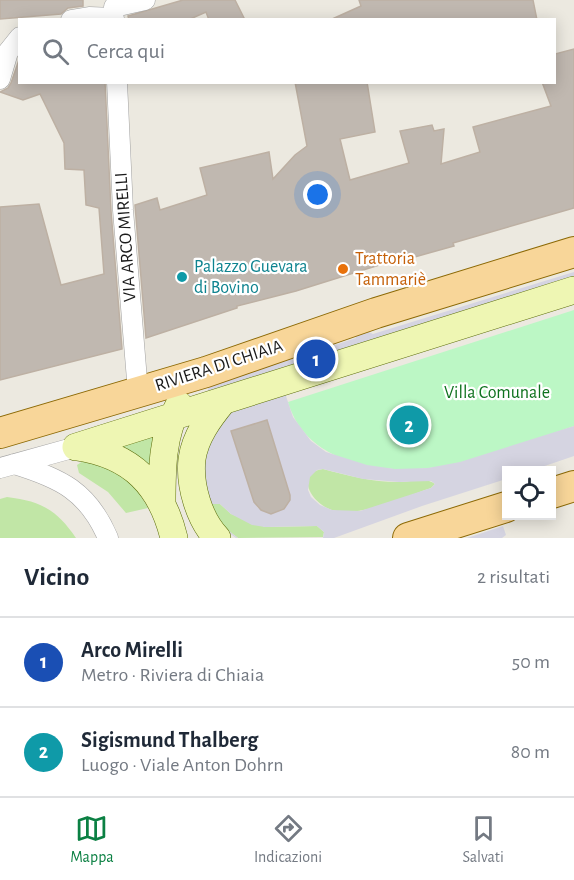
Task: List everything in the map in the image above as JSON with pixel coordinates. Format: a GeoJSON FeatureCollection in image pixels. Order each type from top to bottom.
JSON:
{"type":"FeatureCollection","features":[{"type":"Feature","properties":{"kind":"main road","name":"RIVIERA DI CHIAIA"},"geometry":{"type":"LineString","coordinates":[[0,433],[206,372],[376,314],[574,252]]}},
{"type":"Feature","properties":{"kind":"main road"},"geometry":{"type":"LineString","coordinates":[[556,492],[574,486]]}},
{"type":"Feature","properties":{"kind":"main road"},"geometry":{"type":"LineString","coordinates":[[408,538],[502,509]]}},
{"type":"Feature","properties":{"kind":"street"},"geometry":{"type":"LineString","coordinates":[[81,18],[114,11],[145,0]]}},
{"type":"Feature","properties":{"kind":"street"},"geometry":{"type":"LineString","coordinates":[[0,79],[12,39]]}},
{"type":"Feature","properties":{"kind":"street","name":"VIA ARCO MIRELLI"},"geometry":{"type":"LineString","coordinates":[[117,84],[123,210],[138,392]]}},
{"type":"Feature","properties":{"kind":"street"},"geometry":{"type":"LineString","coordinates":[[7,466],[76,447],[574,290]]}},
{"type":"Feature","properties":{"kind":"street"},"geometry":{"type":"LineString","coordinates":[[162,503],[164,450],[172,417],[186,393],[206,372]]}},
{"type":"Feature","properties":{"kind":"street"},"geometry":{"type":"LineString","coordinates":[[138,392],[172,417],[185,434],[192,459],[197,503],[204,520],[217,538]]}},
{"type":"Feature","properties":{"kind":"street"},"geometry":{"type":"LineString","coordinates":[[192,459],[208,419],[223,401]]}},
{"type":"Feature","properties":{"kind":"street"},"geometry":{"type":"LineString","coordinates":[[76,447],[98,450],[123,460],[133,467],[162,503],[174,538]]}},
{"type":"Feature","properties":{"kind":"street"},"geometry":{"type":"LineString","coordinates":[[7,466],[43,473],[66,484],[84,498],[100,520],[108,538]]}},
{"type":"Feature","properties":{"kind":"green space","name":"Villa Comunale"},"geometry":{"type":"Polygon","coordinates":[[[574,310],[574,426],[502,451],[429,468],[387,469],[365,465],[326,450],[310,438],[297,422],[288,402],[574,310]]]}},
{"type":"Feature","properties":{"kind":"green space"},"geometry":{"type":"Polygon","coordinates":[[[159,433],[154,479],[117,447],[159,433]]]}},
{"type":"Feature","properties":{"kind":"green space"},"geometry":{"type":"Polygon","coordinates":[[[83,461],[127,472],[148,508],[126,513],[108,492],[79,473],[77,465],[83,461]]]}},
{"type":"Feature","properties":{"kind":"green space"},"geometry":{"type":"Polygon","coordinates":[[[323,469],[373,480],[403,482],[424,480],[435,484],[431,488],[369,509],[343,512],[324,506],[312,495],[308,482],[310,476],[323,469]]]}},
{"type":"Feature","properties":{"kind":"green space"},"geometry":{"type":"Polygon","coordinates":[[[7,497],[29,501],[47,508],[62,520],[76,538],[0,538],[0,499],[7,497]]]}},
{"type":"Feature","properties":{"kind":"green space"},"geometry":{"type":"Polygon","coordinates":[[[213,503],[220,504],[231,514],[265,527],[317,526],[324,532],[323,537],[238,538],[221,525],[213,503]]]}},
{"type":"Feature","properties":{"kind":"shaded area"},"geometry":{"type":"Polygon","coordinates":[[[574,272],[574,279],[207,393],[209,386],[333,340],[335,345],[356,338],[354,332],[367,331],[373,334],[574,272]]]}},
{"type":"Feature","properties":{"kind":"shaded area"},"geometry":{"type":"Polygon","coordinates":[[[284,390],[293,417],[311,441],[326,452],[367,465],[395,469],[428,468],[460,462],[574,426],[574,456],[545,466],[502,466],[502,480],[334,538],[323,538],[324,532],[317,526],[252,525],[231,514],[220,504],[213,504],[221,525],[238,538],[236,538],[220,526],[206,502],[203,456],[226,415],[238,405],[284,390]],[[267,420],[232,431],[254,502],[258,508],[271,514],[284,509],[290,500],[267,420]],[[323,469],[317,470],[310,477],[308,490],[311,497],[320,505],[332,510],[360,511],[431,488],[435,484],[431,481],[399,482],[363,479],[323,469]]]}},
{"type":"Feature","properties":{"kind":"shaded area"},"geometry":{"type":"Polygon","coordinates":[[[503,526],[506,535],[502,538],[467,538],[503,526]]]}},
{"type":"Feature","properties":{"kind":"building"},"geometry":{"type":"Polygon","coordinates":[[[0,0],[83,0],[83,6],[68,8],[61,14],[0,19],[0,0]]]}},
{"type":"Feature","properties":{"kind":"building"},"geometry":{"type":"Polygon","coordinates":[[[183,0],[235,0],[244,18],[208,18],[206,12],[192,18],[128,18],[128,16],[183,0]]]}},
{"type":"Feature","properties":{"kind":"building"},"geometry":{"type":"Polygon","coordinates":[[[359,0],[533,0],[537,18],[334,18],[361,6],[359,0]]]}},
{"type":"Feature","properties":{"kind":"building"},"geometry":{"type":"Polygon","coordinates":[[[574,49],[574,208],[453,243],[454,246],[393,263],[392,261],[296,291],[237,306],[237,308],[146,338],[135,205],[157,198],[160,210],[207,195],[200,168],[269,152],[273,179],[295,155],[307,146],[295,84],[367,84],[375,132],[340,139],[350,180],[409,163],[400,131],[432,125],[434,131],[444,129],[441,164],[480,152],[473,127],[551,106],[543,84],[556,84],[556,54],[574,49]]]}},
{"type":"Feature","properties":{"kind":"building"},"geometry":{"type":"Polygon","coordinates":[[[18,63],[18,84],[105,84],[111,211],[122,349],[0,380],[0,207],[39,204],[61,285],[104,274],[99,208],[86,205],[84,170],[65,169],[64,143],[40,94],[23,100],[0,92],[8,88],[18,63]]]}},
{"type":"Feature","properties":{"kind":"building"},"geometry":{"type":"Polygon","coordinates":[[[267,420],[290,495],[290,500],[284,509],[271,514],[261,510],[254,502],[231,431],[267,420]]]}},
{"type":"Feature","properties":{"kind":"place","name":"Trattoria Tammariè"},"geometry":{"type":"Point","coordinates":[343,269]}},
{"type":"Feature","properties":{"kind":"place","name":"Palazzo Guevara di Bovino"},"geometry":{"type":"Point","coordinates":[182,277]}},
{"type":"Feature","properties":{"kind":"place","name":"Arco Mirelli"},"geometry":{"type":"Point","coordinates":[316,359]}},
{"type":"Feature","properties":{"kind":"place","name":"Sigismund Thalberg"},"geometry":{"type":"Point","coordinates":[409,425]}}]}
